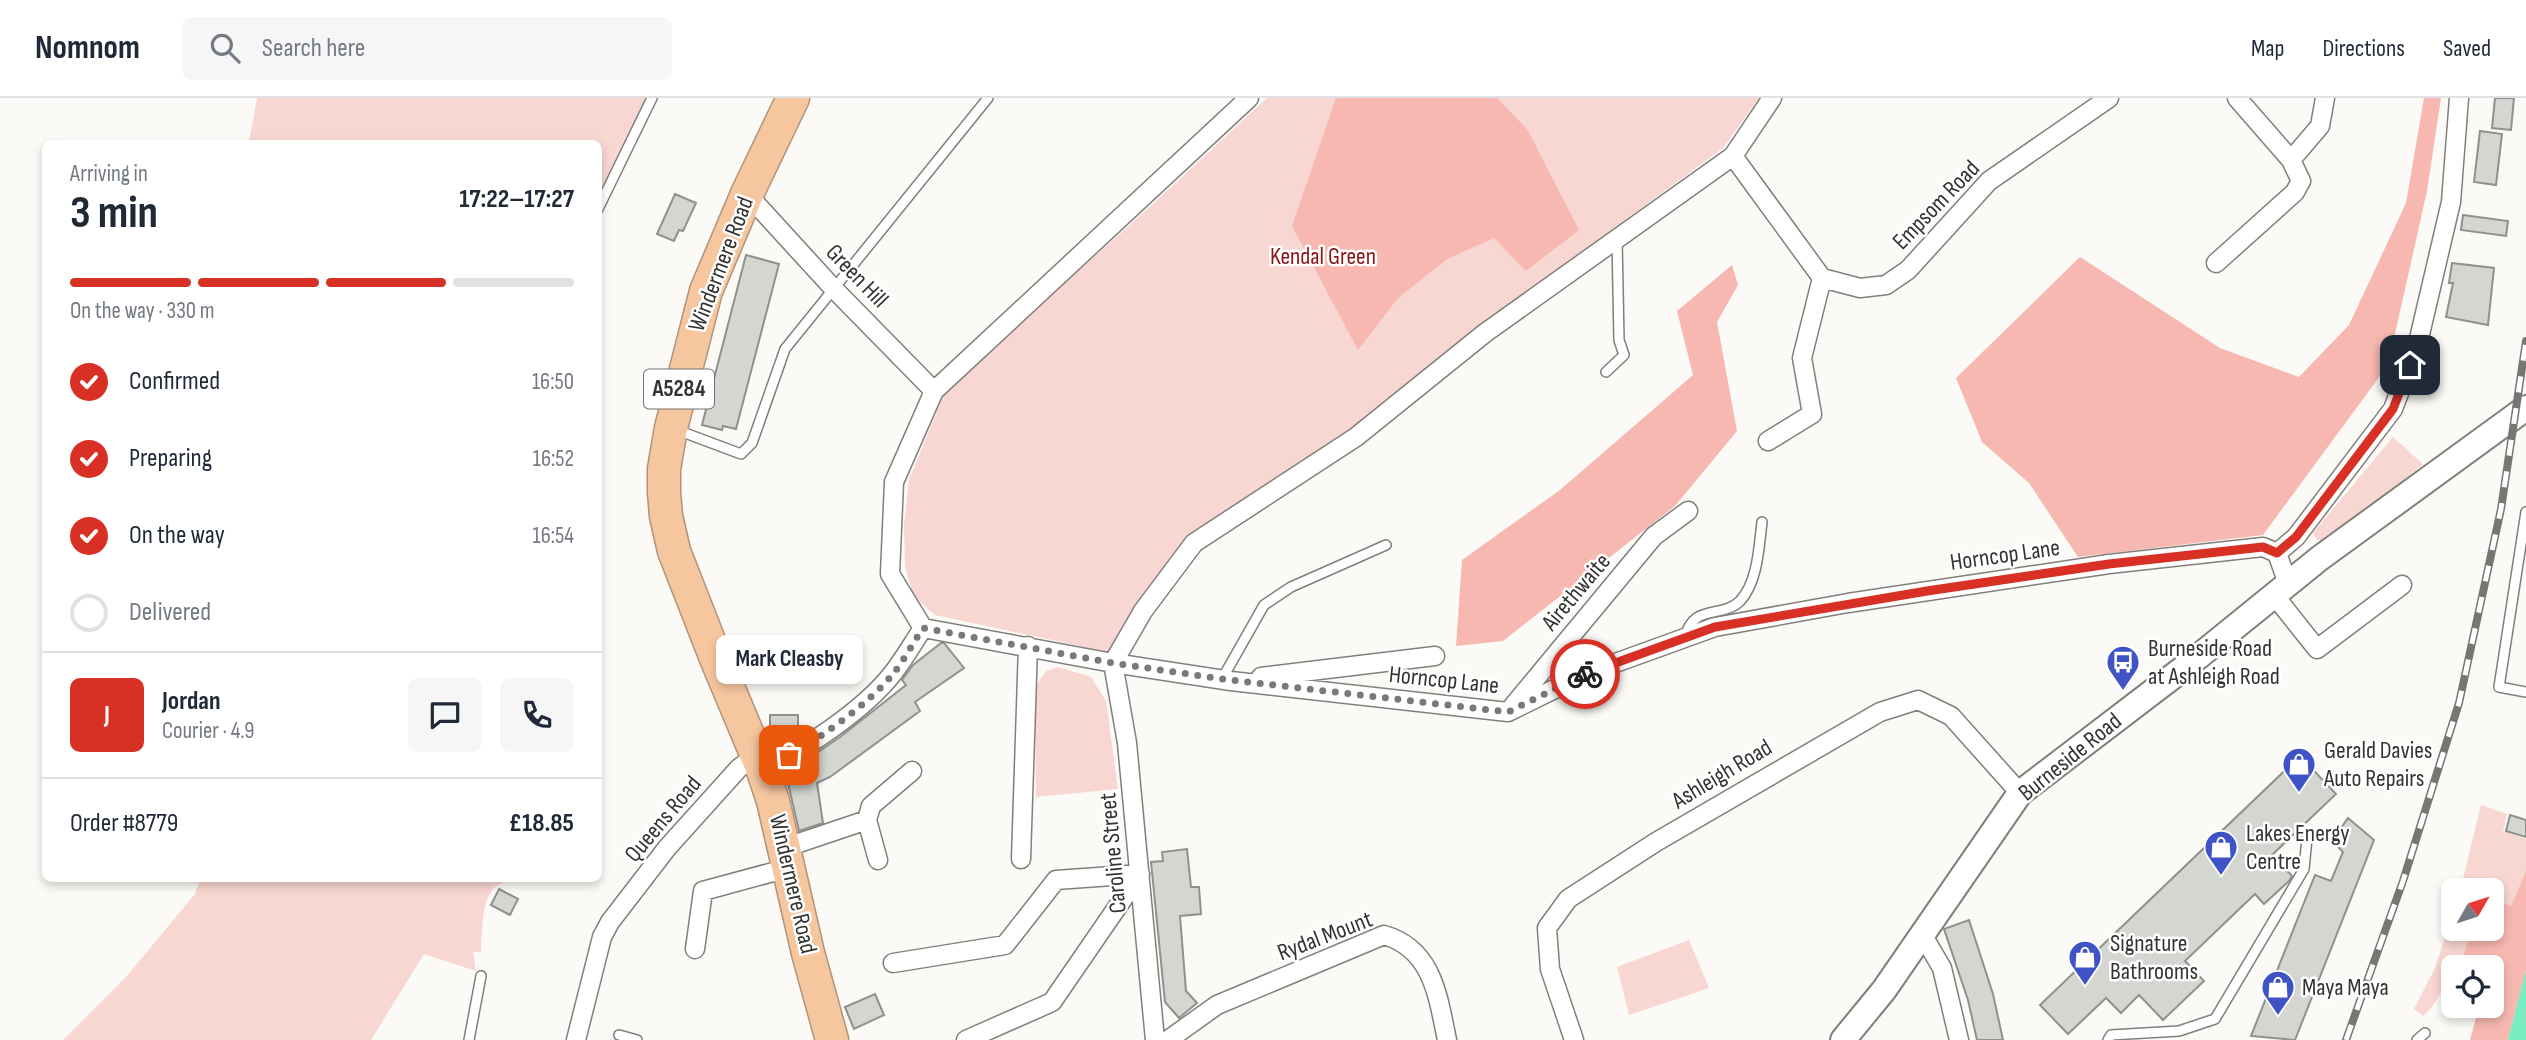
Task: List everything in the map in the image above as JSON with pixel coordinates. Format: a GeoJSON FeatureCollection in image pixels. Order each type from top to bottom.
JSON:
{"type":"FeatureCollection","features":[{"type":"Feature","properties":{"kind":"highway","name":"Windermere Road"},"geometry":{"type":"LineString","coordinates":[[793,98],[747,194],[706,291],[671,428],[664,469],[664,492],[674,551],[773,801],[832,1040]]}},
{"type":"Feature","properties":{"kind":"street"},"geometry":{"type":"LineString","coordinates":[[923,628],[890,574],[894,482],[934,391],[1249,98]]}},
{"type":"Feature","properties":{"kind":"street"},"geometry":{"type":"LineString","coordinates":[[1113,663],[1143,611],[1194,542],[1356,437],[1485,333],[1733,156],[1772,98]]}},
{"type":"Feature","properties":{"kind":"street","name":"Empsom Road"},"geometry":{"type":"LineString","coordinates":[[1822,278],[1860,288],[1886,285],[1908,270],[1989,181],[2109,98]]}},
{"type":"Feature","properties":{"kind":"street"},"geometry":{"type":"LineString","coordinates":[[2216,263],[2295,192],[2301,181],[2291,160],[2237,98]]}},
{"type":"Feature","properties":{"kind":"street"},"geometry":{"type":"LineString","coordinates":[[2291,160],[2320,126],[2325,98]]}},
{"type":"Feature","properties":{"kind":"street"},"geometry":{"type":"LineString","coordinates":[[2402,585],[2317,649],[2281,589],[2277,553],[2296,537],[2393,409],[2418,343],[2451,202],[2459,98]]}},
{"type":"Feature","properties":{"kind":"street"},"geometry":{"type":"LineString","coordinates":[[1733,156],[1822,278],[1802,358],[1812,414],[1768,441]]}},
{"type":"Feature","properties":{"kind":"street","name":"Green Hill"},"geometry":{"type":"LineString","coordinates":[[747,194],[833,288],[934,391]]}},
{"type":"Feature","properties":{"kind":"street","name":"Burneside Road"},"geometry":{"type":"LineString","coordinates":[[1843,1040],[1884,990],[2020,793],[2193,661],[2320,558],[2526,408]]}},
{"type":"Feature","properties":{"kind":"street","name":"Airethwaite"},"geometry":{"type":"LineString","coordinates":[[1508,712],[1654,536],[1688,511]]}},
{"type":"Feature","properties":{"kind":"street"},"geometry":{"type":"LineString","coordinates":[[2296,537],[2320,558]]}},
{"type":"Feature","properties":{"kind":"street","name":"Horncop Lane"},"geometry":{"type":"LineString","coordinates":[[923,628],[1113,663],[1227,680],[1508,712],[1585,674],[1715,627],[1848,603],[2096,566],[2263,547],[2277,553]]}},
{"type":"Feature","properties":{"kind":"street","name":"Queens Road"},"geometry":{"type":"LineString","coordinates":[[576,1040],[602,937],[610,922],[667,848],[739,768],[805,747],[859,706],[893,673],[923,628]]}},
{"type":"Feature","properties":{"kind":"street"},"geometry":{"type":"LineString","coordinates":[[1021,859],[1028,646]]}},
{"type":"Feature","properties":{"kind":"street"},"geometry":{"type":"LineString","coordinates":[[1227,680],[1434,656]]}},
{"type":"Feature","properties":{"kind":"street","name":"Caroline Street"},"geometry":{"type":"LineString","coordinates":[[1113,663],[1127,743],[1155,1040]]}},
{"type":"Feature","properties":{"kind":"street","name":"Ashleigh Road"},"geometry":{"type":"LineString","coordinates":[[1574,1040],[1550,969],[1547,928],[1568,899],[1679,828],[1880,712],[1918,700],[1951,716],[2020,793]]}},
{"type":"Feature","properties":{"kind":"street"},"geometry":{"type":"LineString","coordinates":[[878,860],[867,820],[871,806],[912,771]]}},
{"type":"Feature","properties":{"kind":"street"},"geometry":{"type":"LineString","coordinates":[[695,949],[703,891],[786,858],[867,820]]}},
{"type":"Feature","properties":{"kind":"street"},"geometry":{"type":"LineString","coordinates":[[894,963],[1005,945],[1056,880],[1140,874]]}},
{"type":"Feature","properties":{"kind":"street"},"geometry":{"type":"LineString","coordinates":[[966,1040],[1052,1002],[1140,874]]}},
{"type":"Feature","properties":{"kind":"street"},"geometry":{"type":"LineString","coordinates":[[1922,934],[1942,968],[1959,1040]]}},
{"type":"Feature","properties":{"kind":"street","name":"Rydal Mount"},"geometry":{"type":"LineString","coordinates":[[1168,1040],[1217,1005],[1384,935],[1413,948],[1427,968],[1439,1000],[1447,1040]]}},
{"type":"Feature","properties":{"kind":"lane"},"geometry":{"type":"LineString","coordinates":[[602,201],[652,98]]}},
{"type":"Feature","properties":{"kind":"lane"},"geometry":{"type":"LineString","coordinates":[[671,428],[741,454],[752,443],[785,349],[988,98]]}},
{"type":"Feature","properties":{"kind":"lane"},"geometry":{"type":"LineString","coordinates":[[1606,373],[1624,355],[1619,340],[1617,239]]}},
{"type":"Feature","properties":{"kind":"lane"},"geometry":{"type":"LineString","coordinates":[[2526,512],[2499,687],[2526,692]]}},
{"type":"Feature","properties":{"kind":"lane"},"geometry":{"type":"LineString","coordinates":[[1685,638],[1687,627],[1698,616],[1738,603],[1748,590],[1762,522]]}},
{"type":"Feature","properties":{"kind":"lane"},"geometry":{"type":"LineString","coordinates":[[1227,680],[1264,605],[1291,587],[1386,545]]}},
{"type":"Feature","properties":{"kind":"lane"},"geometry":{"type":"LineString","coordinates":[[2108,1040],[2111,1035],[2179,1031],[2215,1019],[2304,869],[2307,838]]}},
{"type":"Feature","properties":{"kind":"lane"},"geometry":{"type":"LineString","coordinates":[[469,1040],[481,976]]}},
{"type":"Feature","properties":{"kind":"lane"},"geometry":{"type":"LineString","coordinates":[[618,1035],[637,1040]]}},
{"type":"Feature","properties":{"kind":"green space"},"geometry":{"type":"Polygon","coordinates":[[[257,98],[647,98],[602,187],[602,140],[250,140],[257,98]]]}},
{"type":"Feature","properties":{"kind":"green space","name":"Kendal Green"},"geometry":{"type":"Polygon","coordinates":[[[1267,98],[1759,98],[1723,148],[1478,328],[1369,418],[1190,540],[1108,652],[935,615],[914,597],[905,567],[904,525],[909,480],[947,387],[1140,216],[1267,98]]]}},
{"type":"Feature","properties":{"kind":"green space"},"geometry":{"type":"Polygon","coordinates":[[[1336,98],[1497,98],[1527,129],[1579,230],[1526,271],[1494,238],[1447,259],[1398,298],[1358,350],[1292,226],[1336,98]]]}},
{"type":"Feature","properties":{"kind":"green space"},"geometry":{"type":"Polygon","coordinates":[[[2424,98],[2441,98],[2427,191],[2388,365],[2263,535],[2078,557],[2029,483],[1982,442],[1956,378],[2080,257],[2220,348],[2299,377],[2349,325],[2406,203],[2424,98]]]}},
{"type":"Feature","properties":{"kind":"green space"},"geometry":{"type":"Polygon","coordinates":[[[1732,265],[1738,285],[1717,322],[1737,431],[1675,506],[1503,641],[1456,646],[1462,560],[1560,490],[1693,375],[1677,311],[1732,265]]]}},
{"type":"Feature","properties":{"kind":"green space"},"geometry":{"type":"Polygon","coordinates":[[[2393,437],[2423,464],[2345,528],[2324,542],[2317,540],[2313,533],[2393,437]]]}},
{"type":"Feature","properties":{"kind":"green space"},"geometry":{"type":"Polygon","coordinates":[[[1058,667],[1091,677],[1106,701],[1118,789],[1036,797],[1035,688],[1046,671],[1058,667]]]}},
{"type":"Feature","properties":{"kind":"green space"},"geometry":{"type":"Polygon","coordinates":[[[2481,805],[2507,814],[2503,831],[2526,839],[2526,871],[2511,907],[2504,904],[2504,878],[2463,878],[2481,805]]]}},
{"type":"Feature","properties":{"kind":"green space"},"geometry":{"type":"Polygon","coordinates":[[[2526,871],[2526,970],[2508,1040],[2470,1040],[2476,1018],[2504,1018],[2504,955],[2463,955],[2468,942],[2504,942],[2504,903],[2511,906],[2526,871]]]}},
{"type":"Feature","properties":{"kind":"green space"},"geometry":{"type":"Polygon","coordinates":[[[199,882],[504,882],[496,886],[487,901],[481,952],[473,952],[476,971],[424,954],[371,1040],[63,1040],[126,977],[195,894],[199,882]]]}},
{"type":"Feature","properties":{"kind":"green space"},"geometry":{"type":"Polygon","coordinates":[[[1689,940],[1709,988],[1629,1015],[1617,967],[1689,940]]]}},
{"type":"Feature","properties":{"kind":"green space"},"geometry":{"type":"Polygon","coordinates":[[[2444,942],[2468,942],[2463,955],[2441,955],[2441,993],[2423,1016],[2414,1009],[2435,968],[2444,942]]]}},
{"type":"Feature","properties":{"kind":"shaded area"},"geometry":{"type":"Polygon","coordinates":[[[2526,970],[2526,1040],[2508,1040],[2526,970]]]}},
{"type":"Feature","properties":{"kind":"building"},"geometry":{"type":"Polygon","coordinates":[[[2495,98],[2514,98],[2511,130],[2492,128],[2495,98]]]}},
{"type":"Feature","properties":{"kind":"building"},"geometry":{"type":"Polygon","coordinates":[[[2480,131],[2502,134],[2496,185],[2474,182],[2480,131]]]}},
{"type":"Feature","properties":{"kind":"building"},"geometry":{"type":"Polygon","coordinates":[[[675,194],[696,203],[683,231],[679,230],[674,241],[657,234],[675,194]]]}},
{"type":"Feature","properties":{"kind":"building"},"geometry":{"type":"Polygon","coordinates":[[[2463,215],[2508,221],[2506,236],[2461,230],[2463,215]]]}},
{"type":"Feature","properties":{"kind":"building"},"geometry":{"type":"Polygon","coordinates":[[[746,255],[779,264],[736,429],[723,426],[722,430],[702,425],[746,255]]]}},
{"type":"Feature","properties":{"kind":"building"},"geometry":{"type":"Polygon","coordinates":[[[2452,263],[2494,268],[2488,325],[2446,317],[2453,283],[2449,283],[2452,263]]]}},
{"type":"Feature","properties":{"kind":"building"},"geometry":{"type":"Polygon","coordinates":[[[944,643],[964,668],[915,702],[920,711],[830,777],[817,783],[823,823],[799,831],[788,783],[793,769],[840,737],[906,685],[902,680],[913,665],[944,643]]]}},
{"type":"Feature","properties":{"kind":"building"},"geometry":{"type":"Polygon","coordinates":[[[770,715],[798,715],[798,736],[770,735],[770,715]]]}},
{"type":"Feature","properties":{"kind":"building"},"geometry":{"type":"Polygon","coordinates":[[[2300,756],[2336,794],[2272,855],[2292,876],[2289,881],[2264,904],[2255,894],[2185,961],[2204,981],[2163,1020],[2139,995],[2121,1013],[2106,998],[2068,1034],[2040,1005],[2300,756]]]}},
{"type":"Feature","properties":{"kind":"building"},"geometry":{"type":"Polygon","coordinates":[[[2510,815],[2526,820],[2526,837],[2506,831],[2510,815]]]}},
{"type":"Feature","properties":{"kind":"building"},"geometry":{"type":"Polygon","coordinates":[[[2348,818],[2374,840],[2295,1040],[2251,1036],[2315,875],[2331,881],[2343,852],[2332,841],[2348,818]]]}},
{"type":"Feature","properties":{"kind":"building"},"geometry":{"type":"Polygon","coordinates":[[[1187,849],[1191,887],[1199,887],[1201,914],[1180,916],[1186,991],[1197,1003],[1179,1018],[1165,1002],[1151,862],[1163,861],[1162,852],[1187,849]]]}},
{"type":"Feature","properties":{"kind":"building"},"geometry":{"type":"Polygon","coordinates":[[[499,889],[518,899],[510,915],[491,905],[499,889]]]}},
{"type":"Feature","properties":{"kind":"building"},"geometry":{"type":"Polygon","coordinates":[[[1969,920],[1993,994],[2003,1040],[1977,1040],[1968,1000],[1944,929],[1969,920]]]}},
{"type":"Feature","properties":{"kind":"building"},"geometry":{"type":"Polygon","coordinates":[[[875,994],[884,1015],[854,1029],[845,1007],[875,994]]]}},
{"type":"Feature","properties":{"kind":"railway"},"geometry":{"type":"LineString","coordinates":[[2346,1040],[2403,881],[2459,703],[2501,509],[2526,341]]}},
{"type":"Feature","properties":{"kind":"way so far"},"geometry":{"type":"LineString","coordinates":[[789,755],[805,747],[859,706],[893,673],[923,628],[1113,663],[1222,679],[1508,712],[1585,674]]}},
{"type":"Feature","properties":{"kind":"place","name":"Burneside Road at Ashleigh Road"},"geometry":{"type":"Point","coordinates":[2123,692]}},
{"type":"Feature","properties":{"kind":"place","name":"Mark Cleasby"},"geometry":{"type":"Point","coordinates":[789,755]}},
{"type":"Feature","properties":{"kind":"place","name":"Gerald Davies Auto Repairs"},"geometry":{"type":"Point","coordinates":[2299,794]}},
{"type":"Feature","properties":{"kind":"place","name":"Lakes Energy Centre"},"geometry":{"type":"Point","coordinates":[2221,877]}},
{"type":"Feature","properties":{"kind":"place","name":"Signature Bathrooms"},"geometry":{"type":"Point","coordinates":[2085,987]}},
{"type":"Feature","properties":{"kind":"place","name":"Maya Maya"},"geometry":{"type":"Point","coordinates":[2278,1017]}},
{"type":"Feature","properties":{"kind":"route"},"geometry":{"type":"LineString","coordinates":[[1585,674],[1715,627],[1848,603],[2109,564],[2263,547],[2277,553],[2296,537],[2393,409],[2410,365]]}}]}
